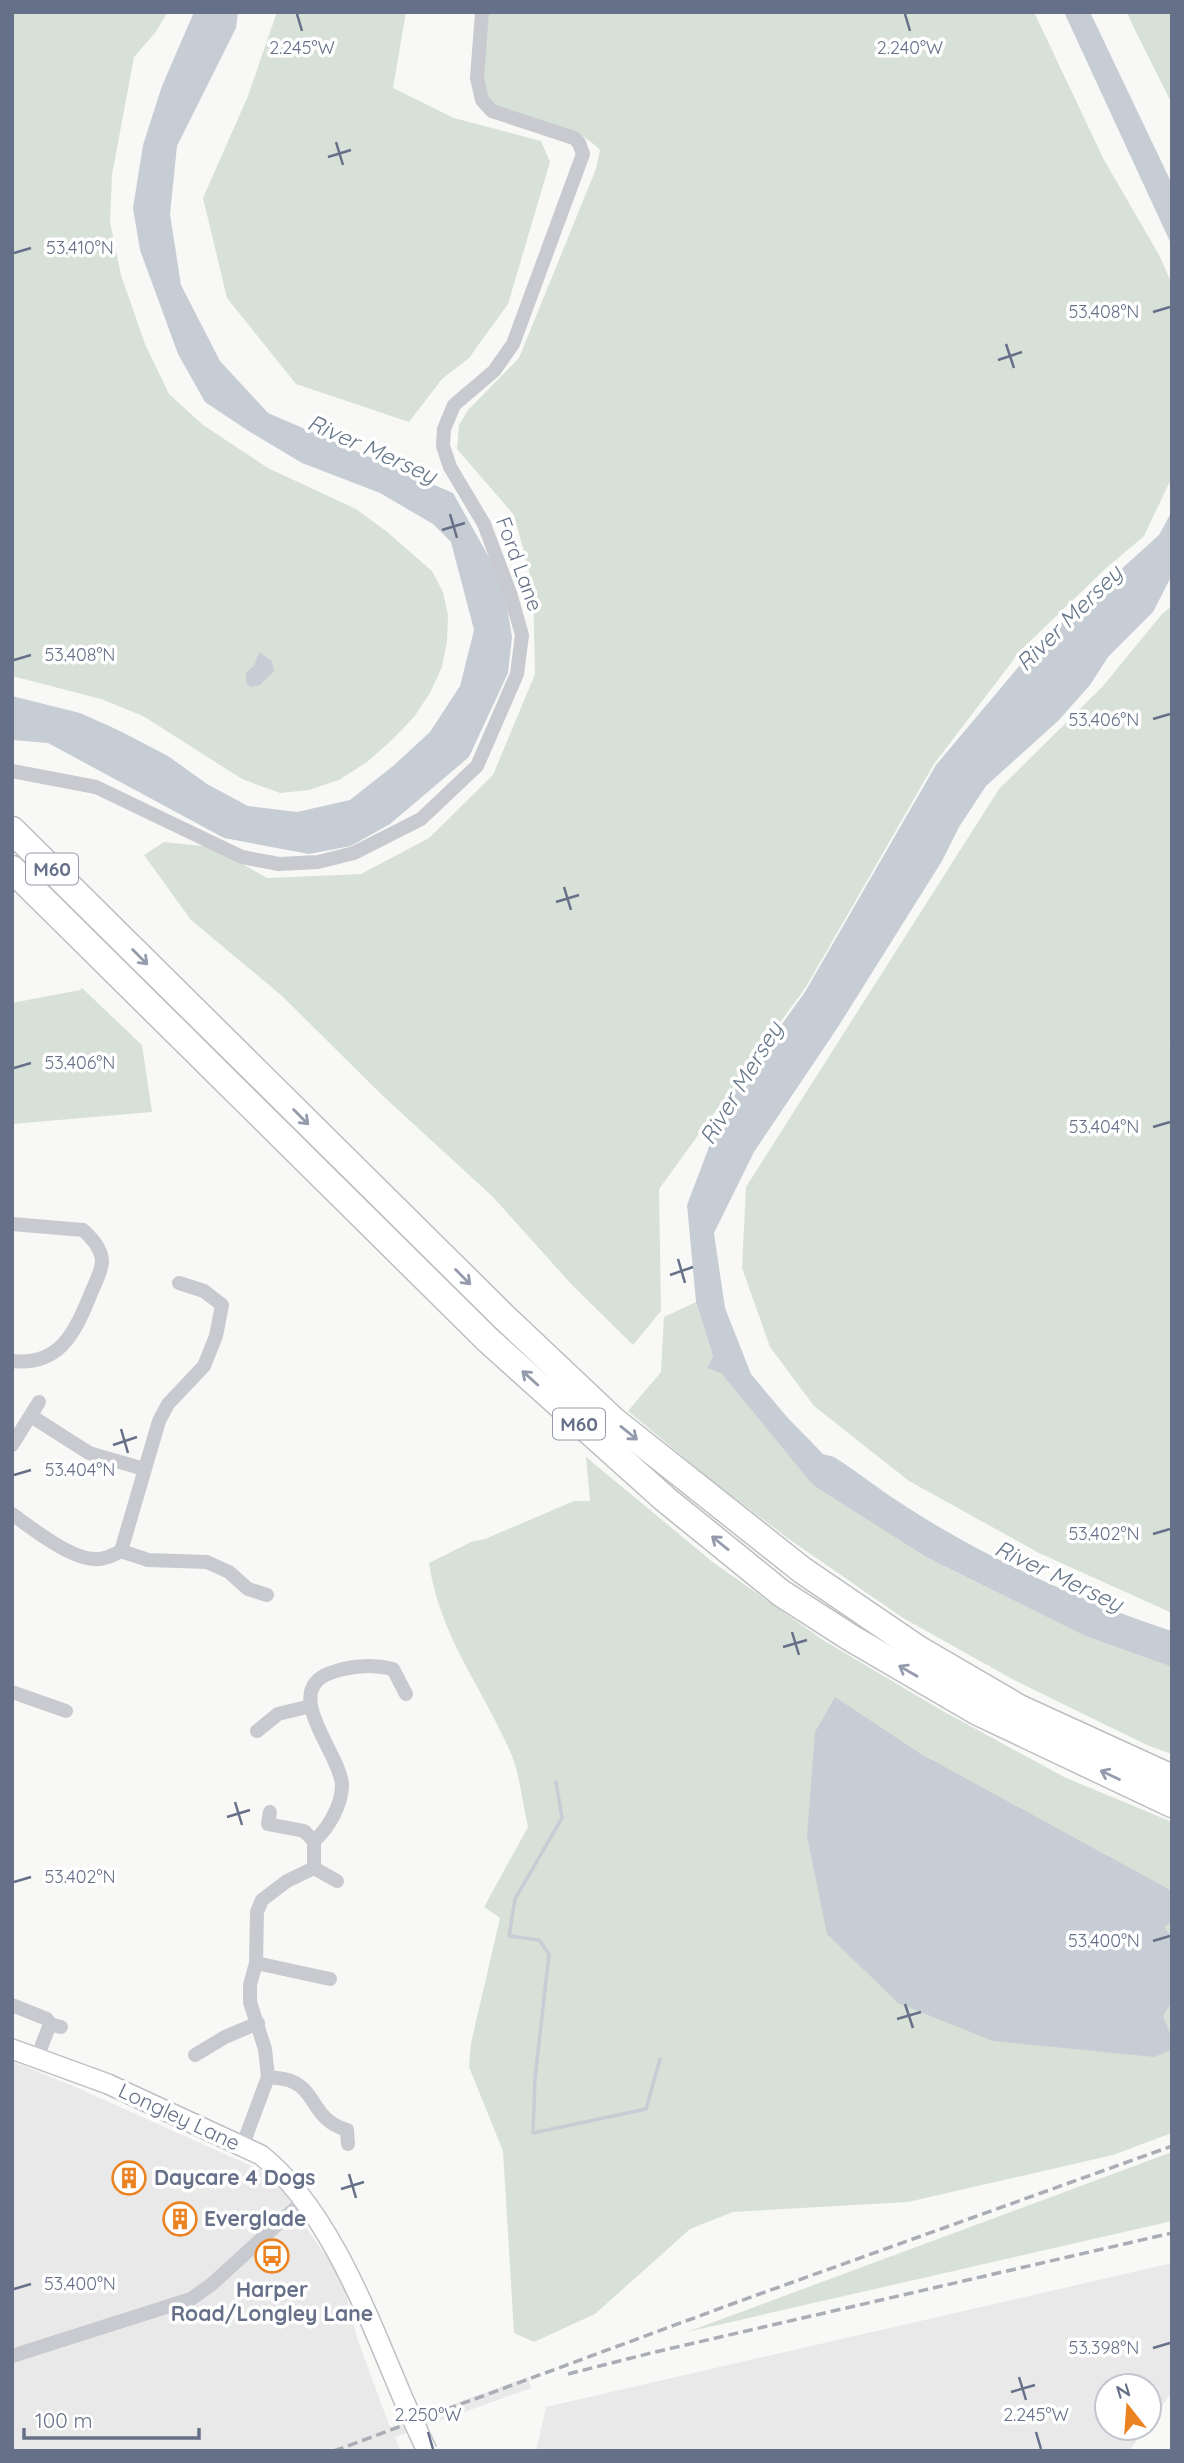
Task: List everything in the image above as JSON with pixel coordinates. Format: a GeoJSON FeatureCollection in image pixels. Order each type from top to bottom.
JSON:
{"type":"FeatureCollection","features":[{"type":"Feature","properties":{"kind":"highway","name":"M60"},"geometry":{"type":"LineString","coordinates":[[12,830],[504,1317],[623,1428],[802,1570],[918,1649],[1020,1708],[1172,1778]]}},
{"type":"Feature","properties":{"kind":"highway","name":"M60"},"geometry":{"type":"LineString","coordinates":[[12,869],[488,1340],[665,1499],[781,1593],[851,1639],[978,1712],[1172,1804]]}},
{"type":"Feature","properties":{"kind":"main road","name":"Longley Lane"},"geometry":{"type":"LineString","coordinates":[[12,2049],[108,2084],[261,2155],[278,2169],[340,2256],[427,2451]]}},
{"type":"Feature","properties":{"kind":"street","name":"Ford Lane"},"geometry":{"type":"LineString","coordinates":[[12,771],[96,787],[242,857],[279,864],[318,862],[354,853],[421,819],[477,766],[517,674],[522,635],[510,593],[484,524],[450,467],[443,446],[444,429],[454,405],[494,371],[513,344],[583,154],[574,138],[492,111],[482,100],[477,78],[482,12]]}},
{"type":"Feature","properties":{"kind":"street"},"geometry":{"type":"LineString","coordinates":[[12,1224],[83,1230],[96,1245],[102,1262],[80,1319],[65,1344],[46,1357],[12,1361]]}},
{"type":"Feature","properties":{"kind":"street"},"geometry":{"type":"LineString","coordinates":[[121,1551],[159,1421],[167,1404],[204,1366],[216,1336],[222,1305],[204,1290],[179,1283]]}},
{"type":"Feature","properties":{"kind":"street"},"geometry":{"type":"LineString","coordinates":[[12,1445],[39,1402]]}},
{"type":"Feature","properties":{"kind":"street"},"geometry":{"type":"LineString","coordinates":[[31,1416],[89,1453],[144,1469]]}},
{"type":"Feature","properties":{"kind":"street"},"geometry":{"type":"LineString","coordinates":[[12,1514],[45,1537],[81,1556],[96,1559],[121,1551],[148,1559],[207,1562],[229,1572],[248,1589],[267,1595]]}},
{"type":"Feature","properties":{"kind":"street"},"geometry":{"type":"LineString","coordinates":[[314,1841],[323,1833],[340,1801],[342,1785],[338,1768],[323,1739],[311,1706],[310,1693],[315,1682],[337,1670],[376,1664],[393,1668],[406,1694]]}},
{"type":"Feature","properties":{"kind":"street"},"geometry":{"type":"LineString","coordinates":[[12,1692],[66,1711]]}},
{"type":"Feature","properties":{"kind":"street"},"geometry":{"type":"LineString","coordinates":[[257,1731],[278,1714],[311,1706]]}},
{"type":"Feature","properties":{"kind":"street"},"geometry":{"type":"LineString","coordinates":[[270,1812],[268,1824],[304,1831],[314,1841],[314,1868]]}},
{"type":"Feature","properties":{"kind":"street"},"geometry":{"type":"LineString","coordinates":[[314,1868],[337,1881]]}},
{"type":"Feature","properties":{"kind":"street"},"geometry":{"type":"LineString","coordinates":[[243,2147],[268,2077],[265,2049],[250,2003],[250,1985],[256,1963],[257,1912],[262,1900],[287,1881],[314,1868]]}},
{"type":"Feature","properties":{"kind":"street"},"geometry":{"type":"LineString","coordinates":[[256,1963],[330,1979]]}},
{"type":"Feature","properties":{"kind":"street"},"geometry":{"type":"LineString","coordinates":[[12,2005],[47,2019],[55,2026],[37,2058]]}},
{"type":"Feature","properties":{"kind":"street"},"geometry":{"type":"LineString","coordinates":[[195,2055],[225,2037],[258,2023]]}},
{"type":"Feature","properties":{"kind":"street"},"geometry":{"type":"LineString","coordinates":[[268,2077],[292,2081],[308,2094],[322,2116],[334,2126],[346,2130],[348,2144]]}},
{"type":"Feature","properties":{"kind":"street"},"geometry":{"type":"LineString","coordinates":[[12,2356],[191,2299],[212,2284],[303,2201]]}},
{"type":"Feature","properties":{"kind":"shaded area"},"geometry":{"type":"Polygon","coordinates":[[[12,12],[168,12],[155,33],[134,57],[112,175],[110,222],[121,275],[145,344],[169,394],[203,425],[268,468],[356,509],[432,571],[443,592],[448,615],[447,641],[442,667],[430,693],[414,717],[392,740],[367,762],[339,780],[309,790],[280,793],[242,779],[143,716],[101,699],[12,676],[12,12]]]}},
{"type":"Feature","properties":{"kind":"shaded area"},"geometry":{"type":"Polygon","coordinates":[[[277,12],[406,12],[393,88],[454,118],[541,141],[550,162],[508,304],[469,358],[442,379],[409,422],[296,384],[227,298],[203,198],[248,96],[277,12]]]}},
{"type":"Feature","properties":{"kind":"shaded area"},"geometry":{"type":"Polygon","coordinates":[[[486,12],[1034,12],[1103,158],[1159,255],[1172,284],[1172,477],[1144,536],[1104,570],[1021,650],[934,764],[806,987],[659,1189],[661,1311],[633,1345],[572,1285],[493,1197],[383,1096],[282,996],[191,920],[144,855],[164,842],[213,847],[267,878],[361,874],[429,838],[493,775],[535,674],[533,586],[514,515],[457,449],[459,425],[468,410],[519,358],[596,169],[600,150],[577,133],[511,113],[498,108],[490,101],[483,92],[486,12]]]}},
{"type":"Feature","properties":{"kind":"shaded area"},"geometry":{"type":"Polygon","coordinates":[[[1127,12],[1172,12],[1172,104],[1132,24],[1127,12]]]}},
{"type":"Feature","properties":{"kind":"shaded area"},"geometry":{"type":"Polygon","coordinates":[[[1172,606],[1172,1041],[1169,1042],[1172,1051],[1172,1613],[1039,1553],[909,1481],[814,1406],[770,1347],[742,1268],[746,1187],[999,789],[1103,686],[1162,614],[1172,606]]]}},
{"type":"Feature","properties":{"kind":"shaded area"},"geometry":{"type":"Polygon","coordinates":[[[82,988],[142,1045],[152,1112],[12,1124],[12,1003],[82,988]]]}},
{"type":"Feature","properties":{"kind":"shaded area"},"geometry":{"type":"Polygon","coordinates":[[[696,1302],[713,1356],[707,1368],[722,1374],[928,1558],[1085,1636],[1172,1667],[1172,1754],[1149,1746],[1014,1680],[903,1618],[786,1537],[706,1476],[628,1411],[661,1372],[664,1317],[696,1302]]]}},
{"type":"Feature","properties":{"kind":"shaded area"},"geometry":{"type":"Polygon","coordinates":[[[586,1457],[714,1563],[823,1640],[941,1710],[1064,1777],[1172,1822],[1172,2133],[1113,2155],[908,2202],[733,2212],[690,2229],[595,2314],[534,2342],[514,2333],[503,2151],[469,2067],[471,2043],[500,1918],[484,1907],[528,1827],[513,1758],[451,1637],[434,1589],[429,1563],[471,1542],[485,1539],[574,1501],[590,1501],[586,1457]]]}},
{"type":"Feature","properties":{"kind":"shaded area"},"geometry":{"type":"Polygon","coordinates":[[[12,2061],[276,2177],[302,2222],[342,2278],[357,2338],[390,2427],[528,2377],[531,2388],[395,2437],[401,2451],[12,2451],[12,2061]]]}},
{"type":"Feature","properties":{"kind":"shaded area"},"geometry":{"type":"Polygon","coordinates":[[[1172,2152],[1172,2221],[687,2332],[1172,2152]]]}},
{"type":"Feature","properties":{"kind":"shaded area"},"geometry":{"type":"Polygon","coordinates":[[[1172,2263],[1172,2392],[1163,2405],[1163,2372],[1093,2372],[1093,2442],[1136,2442],[1129,2451],[536,2451],[546,2407],[1172,2263]]]}},
{"type":"Feature","properties":{"kind":"water"},"geometry":{"type":"Polygon","coordinates":[[[194,12],[238,12],[236,28],[177,146],[170,214],[181,285],[220,361],[268,413],[453,493],[503,582],[512,637],[508,673],[469,757],[390,824],[351,846],[309,854],[224,838],[48,743],[12,740],[12,696],[80,713],[118,730],[168,756],[207,784],[248,806],[297,812],[350,800],[430,732],[460,686],[474,630],[451,542],[433,524],[380,493],[302,463],[205,402],[178,354],[140,250],[133,208],[143,145],[162,86],[194,12]]]}},
{"type":"Feature","properties":{"kind":"water"},"geometry":{"type":"Polygon","coordinates":[[[1064,12],[1090,12],[1172,184],[1172,246],[1064,12]]]}},
{"type":"Feature","properties":{"kind":"water","name":"River Mersey"},"geometry":{"type":"Polygon","coordinates":[[[1172,511],[1172,575],[1153,612],[1108,657],[1090,685],[1059,720],[986,786],[838,1027],[754,1152],[714,1233],[725,1308],[751,1374],[823,1454],[834,1457],[927,1520],[994,1557],[1102,1606],[1172,1631],[1172,1667],[1085,1636],[928,1558],[813,1485],[722,1374],[707,1368],[713,1356],[696,1302],[687,1205],[726,1102],[805,992],[936,765],[1036,646],[1159,535],[1172,511]]]}},
{"type":"Feature","properties":{"kind":"water"},"geometry":{"type":"Polygon","coordinates":[[[259,652],[272,661],[274,671],[260,685],[250,687],[246,683],[246,673],[254,666],[259,652]]]}},
{"type":"Feature","properties":{"kind":"water"},"geometry":{"type":"Polygon","coordinates":[[[835,1697],[921,1754],[1172,1891],[1172,1922],[1164,1927],[1172,1937],[1172,2002],[1163,2016],[1172,2039],[1172,2050],[1154,2057],[993,2041],[898,2003],[827,1934],[807,1836],[815,1732],[835,1697]]]}},
{"type":"Feature","properties":{"kind":"waterway"},"geometry":{"type":"LineString","coordinates":[[556,1782],[562,1818],[515,1899],[509,1936],[539,1940],[549,1954],[535,2079],[533,2133],[646,2109],[660,2059]]}},
{"type":"Feature","properties":{"kind":"railway"},"geometry":{"type":"LineString","coordinates":[[334,2451],[729,2305],[1172,2146]]}},
{"type":"Feature","properties":{"kind":"railway"},"geometry":{"type":"LineString","coordinates":[[568,2374],[1172,2233]]}},
{"type":"Feature","properties":{"kind":"place","name":"Daycare 4 Dogs"},"geometry":{"type":"Point","coordinates":[129,2178]}},
{"type":"Feature","properties":{"kind":"place","name":"Everglade"},"geometry":{"type":"Point","coordinates":[180,2219]}},
{"type":"Feature","properties":{"kind":"place","name":"Harper Road/Longley Lane"},"geometry":{"type":"Point","coordinates":[272,2256]}}]}
